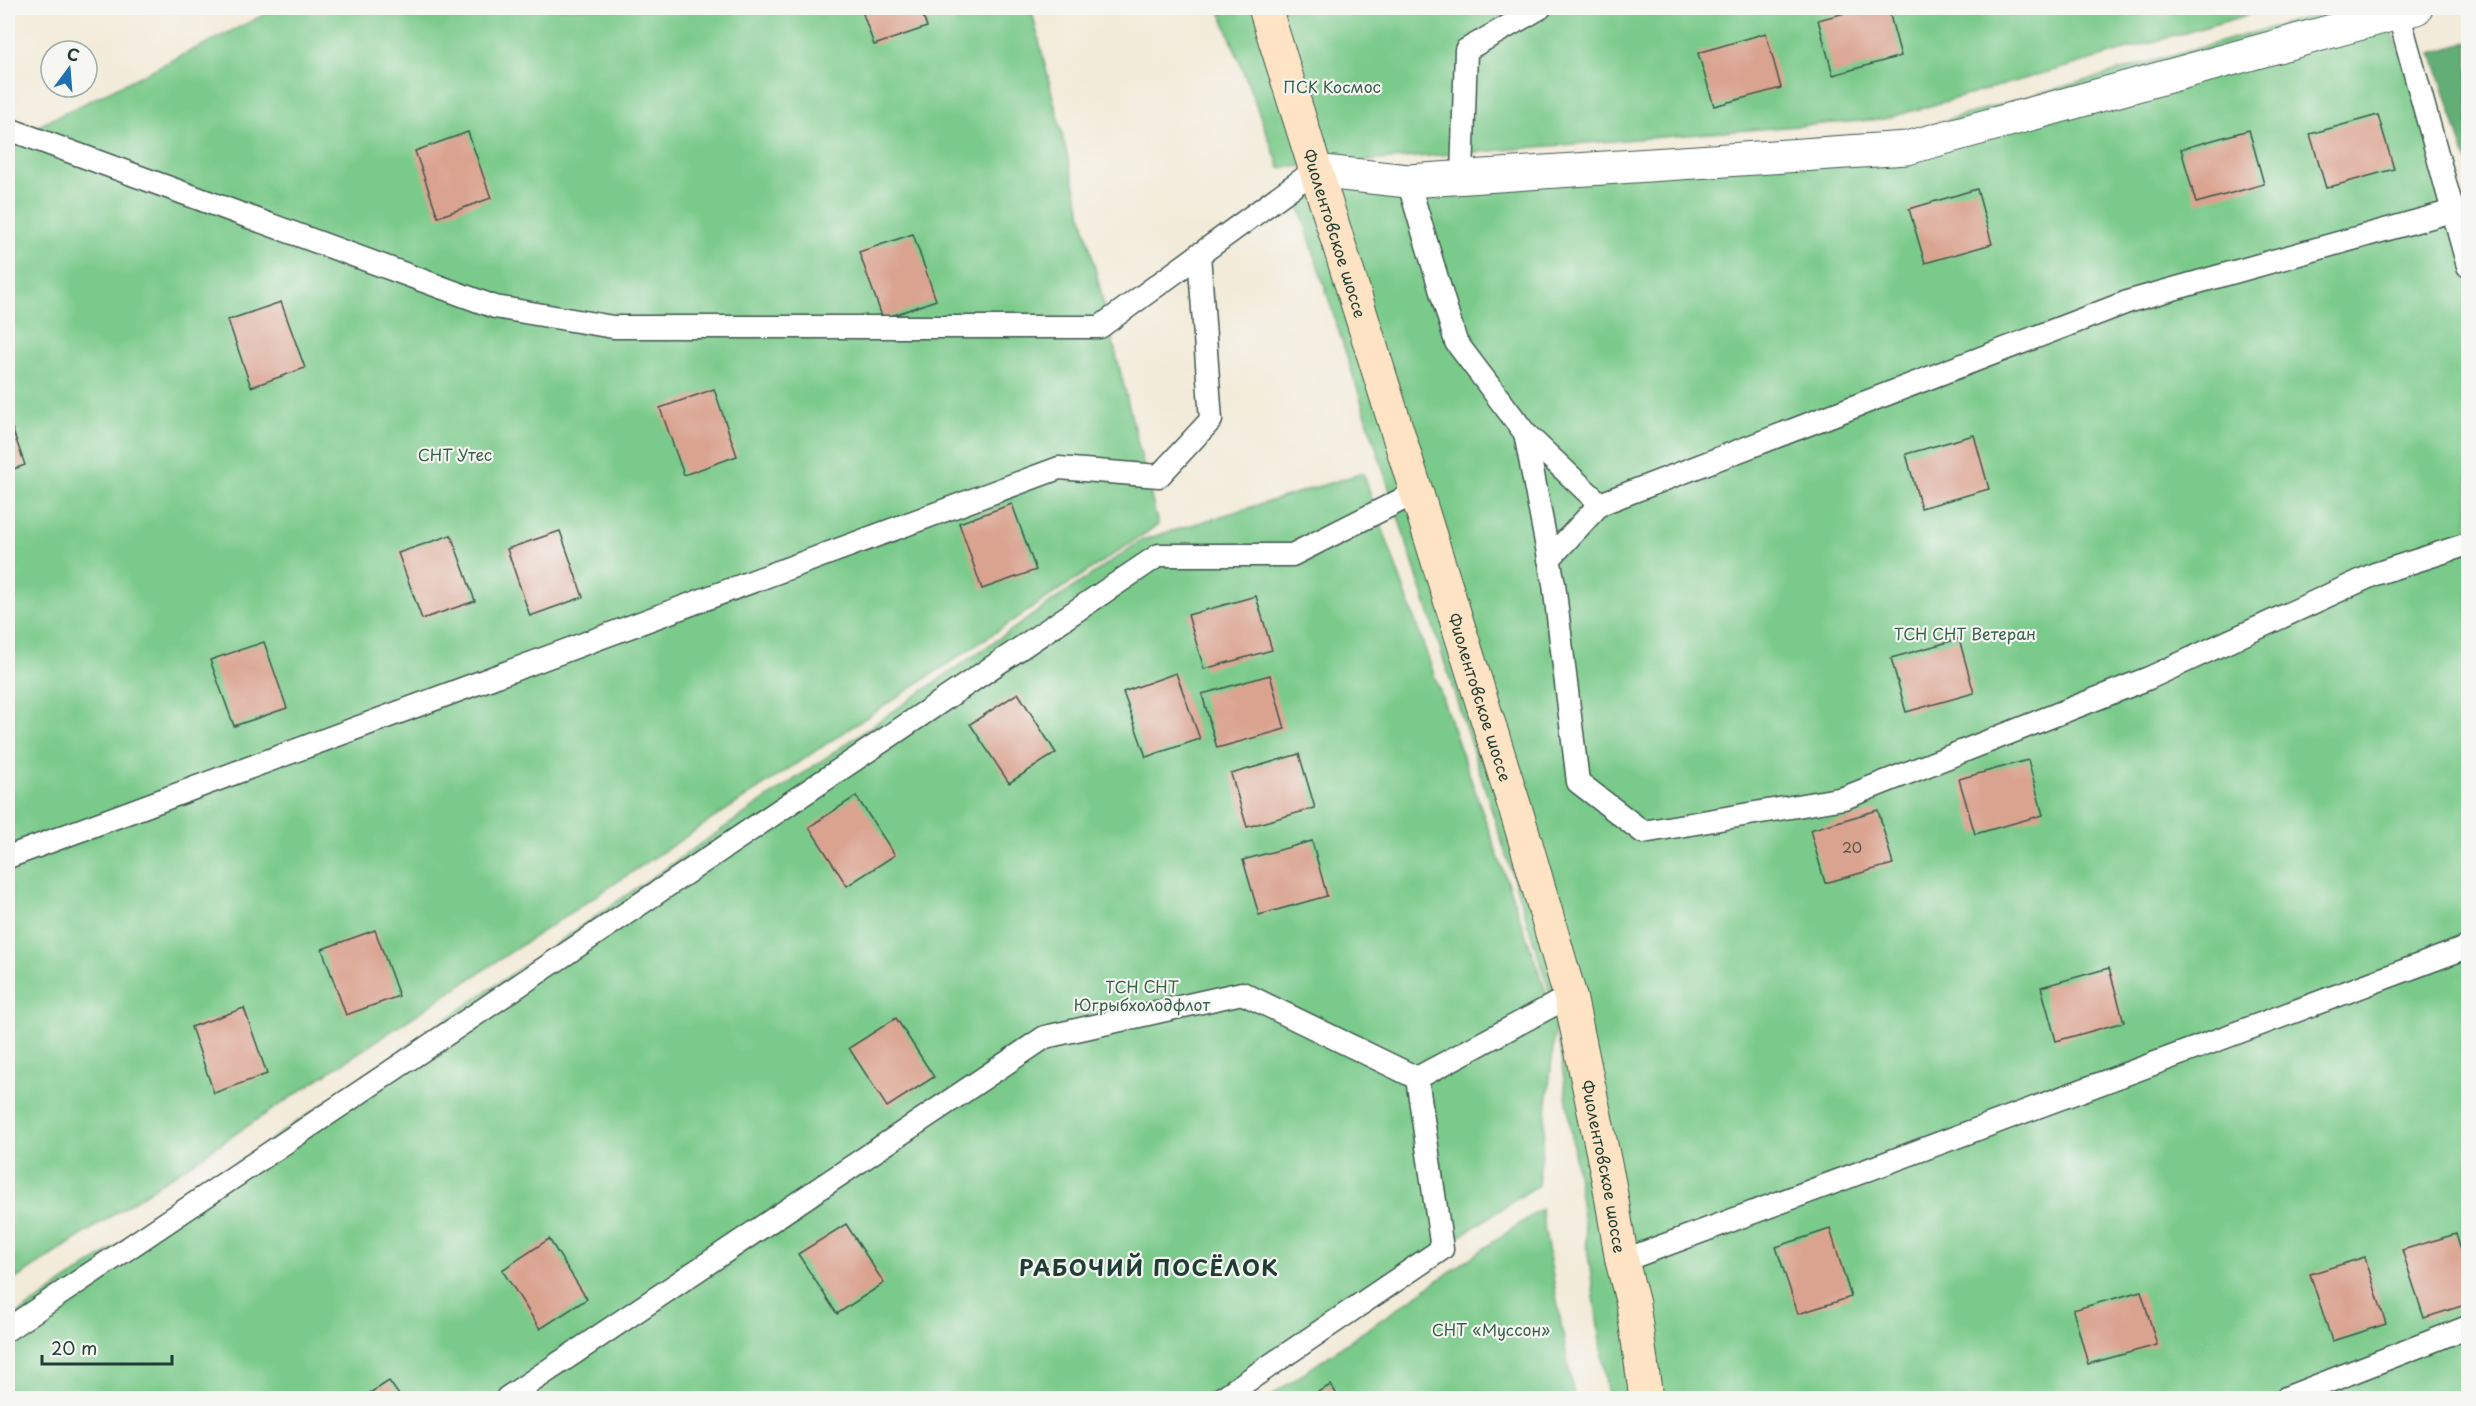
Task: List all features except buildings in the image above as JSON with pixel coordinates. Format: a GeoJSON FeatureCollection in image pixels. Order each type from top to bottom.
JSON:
{"type":"FeatureCollection","features":[{"type":"Feature","properties":{"kind":"main road","name":"Фиолентовское шоссе"},"geometry":{"type":"LineString","coordinates":[[1265,8],[1314,171],[1515,807],[1570,996],[1609,1183],[1622,1261],[1633,1304],[1646,1398]]}},
{"type":"Feature","properties":{"kind":"street"},"geometry":{"type":"LineString","coordinates":[[1314,171],[1408,181],[1907,147],[2407,10]]}},
{"type":"Feature","properties":{"kind":"lane"},"geometry":{"type":"LineString","coordinates":[[1462,177],[1466,50],[1540,8]]}},
{"type":"Feature","properties":{"kind":"lane"},"geometry":{"type":"LineString","coordinates":[[2407,10],[2453,211],[2469,266]]}},
{"type":"Feature","properties":{"kind":"lane"},"geometry":{"type":"LineString","coordinates":[[8,131],[14,131],[495,307],[613,327],[1100,327],[1314,171]]}},
{"type":"Feature","properties":{"kind":"lane"},"geometry":{"type":"LineString","coordinates":[[1408,181],[1456,342],[1525,433],[1600,504]]}},
{"type":"Feature","properties":{"kind":"lane"},"geometry":{"type":"LineString","coordinates":[[1549,559],[1600,504],[2130,301],[2453,211]]}},
{"type":"Feature","properties":{"kind":"lane"},"geometry":{"type":"LineString","coordinates":[[8,857],[1059,468],[1159,476],[1211,420],[1199,254]]}},
{"type":"Feature","properties":{"kind":"lane"},"geometry":{"type":"LineString","coordinates":[[1525,433],[1549,559],[1578,782],[1643,832],[1844,798],[2149,678],[2375,574],[2469,544]]}},
{"type":"Feature","properties":{"kind":"lane"},"geometry":{"type":"LineString","coordinates":[[8,1329],[1159,555],[1292,555],[1403,499]]}},
{"type":"Feature","properties":{"kind":"lane"},"geometry":{"type":"LineString","coordinates":[[1622,1261],[2469,947]]}},
{"type":"Feature","properties":{"kind":"lane"},"geometry":{"type":"LineString","coordinates":[[507,1398],[1045,1037],[1242,993],[1417,1078]]}},
{"type":"Feature","properties":{"kind":"lane"},"geometry":{"type":"LineString","coordinates":[[1417,1078],[1570,996]]}},
{"type":"Feature","properties":{"kind":"lane"},"geometry":{"type":"LineString","coordinates":[[1222,1398],[1442,1249],[1417,1078]]}},
{"type":"Feature","properties":{"kind":"lane"},"geometry":{"type":"LineString","coordinates":[[2286,1398],[2469,1327]]}},
{"type":"Feature","properties":{"kind":"green space","name":"СНТ Утес"},"geometry":{"type":"Polygon","coordinates":[[[278,8],[1031,8],[1158,525],[8,1284],[8,141],[93,99],[99,99],[99,96],[278,8]]]}},
{"type":"Feature","properties":{"kind":"green space","name":"ПСК Космос"},"geometry":{"type":"Polygon","coordinates":[[[1219,8],[2272,8],[1884,119],[1280,168],[1219,8]]]}},
{"type":"Feature","properties":{"kind":"green space","name":"ТСН СНТ Ветеран"},"geometry":{"type":"Polygon","coordinates":[[[2339,8],[2384,8],[2468,244],[2468,1398],[1608,1398],[1556,1022],[1538,1185],[1214,1398],[8,1398],[8,1321],[1142,540],[1363,473],[1554,1015],[1553,1002],[1291,181],[1905,132],[2339,8]]]}},
{"type":"Feature","properties":{"kind":"green space"},"geometry":{"type":"Polygon","coordinates":[[[2468,42],[2468,165],[2432,53],[2468,42]]]}},
{"type":"Feature","properties":{"kind":"green space","name":"СНТ «Муссон»"},"geometry":{"type":"Polygon","coordinates":[[[1541,1209],[1574,1398],[1268,1398],[1541,1209]]]}},
{"type":"Feature","properties":{"kind":"district","name":"РАБОЧИЙ ПОСЁЛОК"},"geometry":{"type":"Point","coordinates":[1149,1266]}},
{"type":"Feature","properties":{"kind":"park label","name":"ТСН СНТ Югрыбхолодфлот"},"geometry":{"type":"Point","coordinates":[1142,995]}}]}
